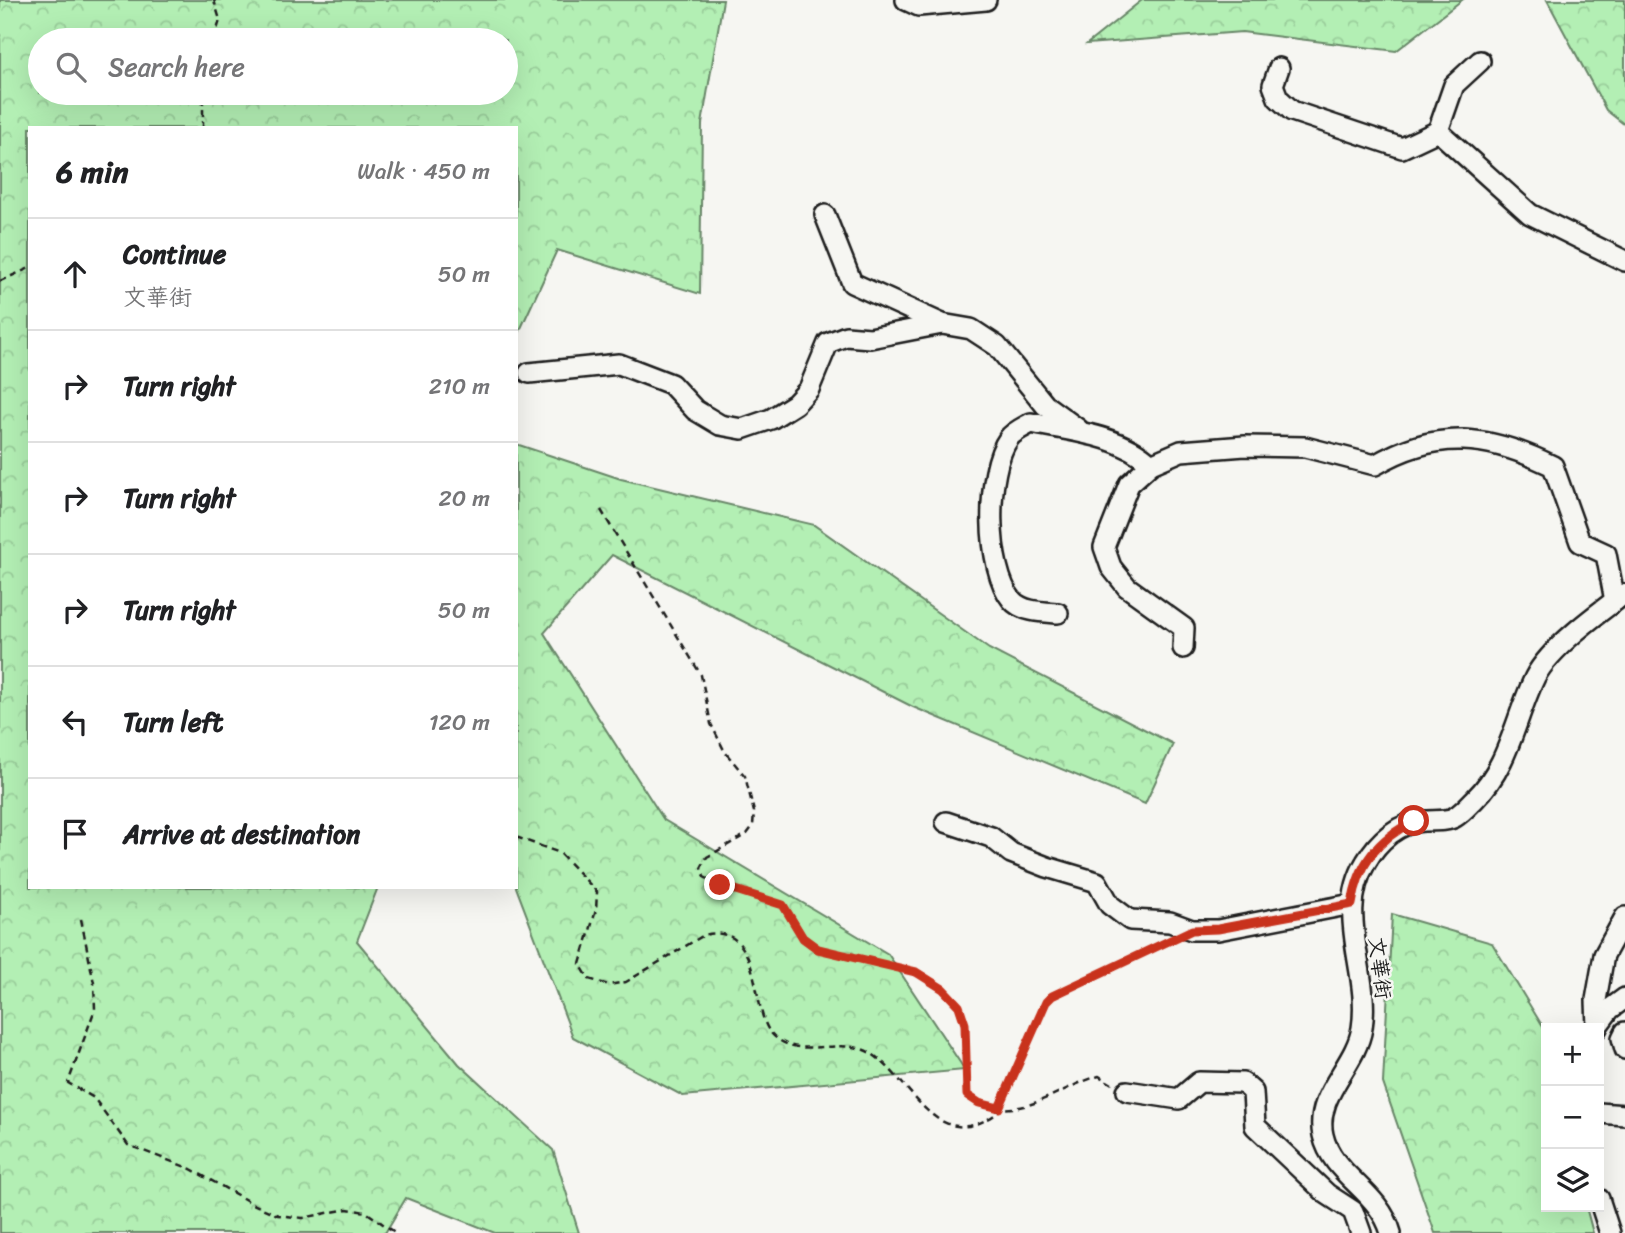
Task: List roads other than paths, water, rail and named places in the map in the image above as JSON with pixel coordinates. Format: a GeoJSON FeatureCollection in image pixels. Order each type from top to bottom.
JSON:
{"type":"FeatureCollection","features":[{"type":"Feature","properties":{"kind":"street"},"geometry":{"type":"LineString","coordinates":[[905,0],[919,6],[986,0]]}},
{"type":"Feature","properties":{"kind":"street"},"geometry":{"type":"LineString","coordinates":[[1279,68],[1273,85],[1278,97],[1292,111],[1402,148],[1438,131],[1454,86],[1480,61]]}},
{"type":"Feature","properties":{"kind":"street"},"geometry":{"type":"LineString","coordinates":[[1438,131],[1530,214],[1625,261]]}},
{"type":"Feature","properties":{"kind":"street"},"geometry":{"type":"LineString","coordinates":[[825,215],[852,283],[942,324],[971,329],[996,346],[1045,405],[1084,434]]}},
{"type":"Feature","properties":{"kind":"street"},"geometry":{"type":"LineString","coordinates":[[529,373],[619,364],[671,384],[695,411],[720,425],[741,429],[771,419],[795,404],[809,389],[828,343],[846,336],[870,338],[942,324]]}},
{"type":"Feature","properties":{"kind":"street"},"geometry":{"type":"LineString","coordinates":[[1058,612],[1034,611],[1013,601],[999,572],[992,496],[999,461],[1009,437],[1031,423],[1084,434],[1138,451],[1152,464]]}},
{"type":"Feature","properties":{"kind":"street"},"geometry":{"type":"LineString","coordinates":[[1183,649],[1184,628],[1127,587],[1111,567],[1104,547],[1129,484],[1152,464],[1181,451],[1245,446],[1305,447],[1375,465],[1400,450],[1433,440],[1477,440],[1518,449],[1552,466],[1580,542],[1606,554],[1620,597]]}},
{"type":"Feature","properties":{"kind":"street","name":"文華街"},"geometry":{"type":"LineString","coordinates":[[1391,1233],[1378,1203],[1333,1158],[1322,1133],[1325,1103],[1351,1059],[1362,1029],[1362,997],[1353,935],[1352,904],[1359,876],[1381,841],[1414,821],[1455,817],[1485,789],[1497,773],[1536,675],[1548,659],[1620,597]]}},
{"type":"Feature","properties":{"kind":"street"},"geometry":{"type":"LineString","coordinates":[[946,822],[991,836],[1011,853],[1097,882],[1110,905],[1130,920],[1170,922],[1192,930],[1218,929],[1352,904]]}},
{"type":"Feature","properties":{"kind":"street"},"geometry":{"type":"LineString","coordinates":[[1598,1023],[1596,1000],[1604,955],[1625,917]]}},
{"type":"Feature","properties":{"kind":"street"},"geometry":{"type":"LineString","coordinates":[[1601,1023],[1610,1009],[1625,998]]}},
{"type":"Feature","properties":{"kind":"street"},"geometry":{"type":"LineString","coordinates":[[1625,1032],[1622,1038],[1625,1049]]}},
{"type":"Feature","properties":{"kind":"street"},"geometry":{"type":"LineString","coordinates":[[1121,1089],[1179,1099],[1199,1082],[1243,1083],[1253,1092],[1255,1126],[1327,1195],[1353,1211],[1361,1233]]}},
{"type":"Feature","properties":{"kind":"street"},"geometry":{"type":"LineString","coordinates":[[1604,1113],[1625,1115]]}},
{"type":"Feature","properties":{"kind":"street"},"geometry":{"type":"LineString","coordinates":[[1603,1212],[1610,1233]]}}]}
